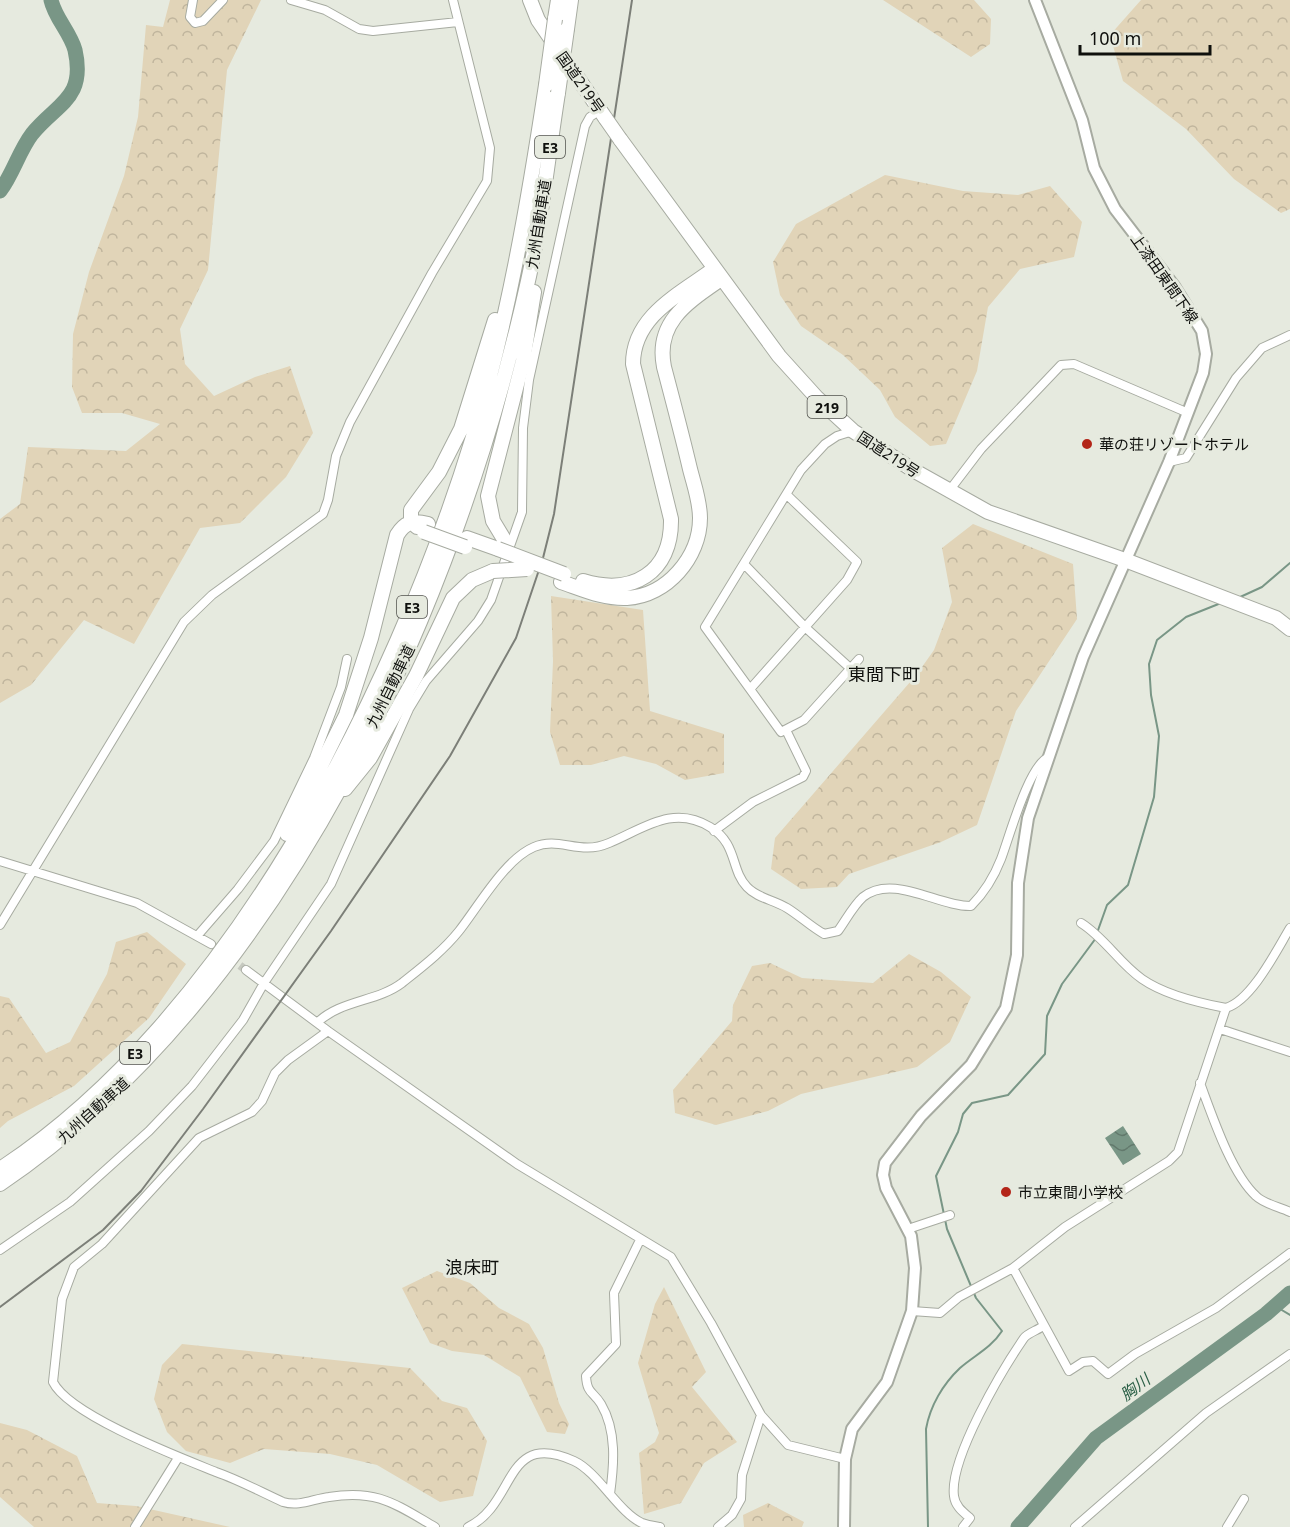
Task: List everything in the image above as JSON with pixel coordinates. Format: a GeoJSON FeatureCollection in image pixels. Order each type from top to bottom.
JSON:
{"type":"FeatureCollection","features":[{"type":"Feature","properties":{"kind":"highway","name":"国道219号"},"geometry":{"type":"LineString","coordinates":[[530,0],[538,20],[717,274],[779,356],[817,398],[853,431],[949,491],[988,512],[1125,560],[1276,618],[1290,629]]}},
{"type":"Feature","properties":{"kind":"highway","name":"九州自動車道"},"geometry":{"type":"LineString","coordinates":[[0,1169],[48,1133],[130,1058],[199,980],[247,914],[339,761],[385,669],[418,593],[473,437],[513,273],[546,85],[558,0]]}},
{"type":"Feature","properties":{"kind":"highway","name":"九州自動車道"},"geometry":{"type":"LineString","coordinates":[[0,1184],[57,1143],[100,1106],[176,1028],[258,921],[320,822],[396,675],[430,599],[459,521],[485,443],[508,359],[528,280],[544,200],[571,0]]}},
{"type":"Feature","properties":{"kind":"highway"},"geometry":{"type":"LineString","coordinates":[[498,554],[488,496],[523,360],[544,200]]}},
{"type":"Feature","properties":{"kind":"highway"},"geometry":{"type":"LineString","coordinates":[[411,521],[411,510],[439,472],[461,429],[487,341],[513,273]]}},
{"type":"Feature","properties":{"kind":"highway"},"geometry":{"type":"LineString","coordinates":[[411,521],[527,564],[602,596],[638,596],[660,587],[672,578],[695,547],[700,517],[698,500],[664,367],[662,345],[674,316],[717,274]]}},
{"type":"Feature","properties":{"kind":"highway"},"geometry":{"type":"LineString","coordinates":[[562,578],[596,585],[624,585],[648,574],[665,553],[671,519],[633,364],[635,345],[642,327],[655,312],[717,274]]}},
{"type":"Feature","properties":{"kind":"highway"},"geometry":{"type":"LineString","coordinates":[[247,914],[346,715],[371,638],[397,536],[402,527],[411,521]]}},
{"type":"Feature","properties":{"kind":"highway"},"geometry":{"type":"LineString","coordinates":[[320,822],[370,758],[416,676],[453,598],[498,554]]}},
{"type":"Feature","properties":{"kind":"street"},"geometry":{"type":"LineString","coordinates":[[193,0],[190,17],[195,23],[203,21],[223,0]]}},
{"type":"Feature","properties":{"kind":"street"},"geometry":{"type":"LineString","coordinates":[[291,0],[325,10],[359,29],[373,31],[458,22]]}},
{"type":"Feature","properties":{"kind":"street"},"geometry":{"type":"LineString","coordinates":[[0,925],[30,871],[184,622],[212,595],[323,513],[328,500],[336,456],[350,422],[432,273],[487,181],[489,148],[453,0]]}},
{"type":"Feature","properties":{"kind":"street","name":"上漆田東間下線"},"geometry":{"type":"LineString","coordinates":[[844,1527],[845,1459],[852,1429],[887,1382],[900,1352],[912,1311],[915,1268],[908,1229],[886,1188],[883,1175],[885,1163],[921,1116],[971,1065],[1006,1008],[1017,955],[1018,883],[1028,818],[1083,657],[1170,462],[1186,412],[1203,373],[1206,354],[1202,331],[1174,286],[1115,209],[1094,168],[1082,120],[1035,0]]}},
{"type":"Feature","properties":{"kind":"street"},"geometry":{"type":"LineString","coordinates":[[0,1250],[70,1202],[149,1131],[192,1086],[243,1020],[264,983],[331,884],[409,709],[426,681],[478,621],[490,600],[513,543],[522,512],[524,428],[529,380],[585,126],[590,117],[603,115]]}},
{"type":"Feature","properties":{"kind":"street"},"geometry":{"type":"LineString","coordinates":[[1170,462],[1186,458],[1236,378],[1262,348],[1290,335]]}},
{"type":"Feature","properties":{"kind":"street"},"geometry":{"type":"LineString","coordinates":[[949,491],[981,449],[1061,365],[1074,364],[1186,412]]}},
{"type":"Feature","properties":{"kind":"street"},"geometry":{"type":"LineString","coordinates":[[853,431],[837,436],[814,454],[801,470],[705,627],[781,732],[804,720],[859,659]]}},
{"type":"Feature","properties":{"kind":"street"},"geometry":{"type":"LineString","coordinates":[[751,688],[847,580],[857,562],[787,495]]}},
{"type":"Feature","properties":{"kind":"street"},"geometry":{"type":"LineString","coordinates":[[744,564],[806,628],[850,668]]}},
{"type":"Feature","properties":{"kind":"street"},"geometry":{"type":"LineString","coordinates":[[198,934],[238,889],[273,841],[314,758],[341,687],[347,659]]}},
{"type":"Feature","properties":{"kind":"street"},"geometry":{"type":"LineString","coordinates":[[714,831],[753,802],[803,777],[806,771],[786,730]]}},
{"type":"Feature","properties":{"kind":"street"},"geometry":{"type":"LineString","coordinates":[[317,1023],[336,1010],[400,985],[443,949],[509,868],[534,847],[554,843],[594,850],[632,830],[667,817],[687,817],[714,831],[730,846],[740,878],[748,889],[783,906],[824,934],[838,931],[864,896],[879,890],[915,892],[956,906],[971,906],[987,888],[1000,861],[1013,820],[1037,765],[1049,757]]}},
{"type":"Feature","properties":{"kind":"street"},"geometry":{"type":"LineString","coordinates":[[0,861],[137,903],[198,934],[211,944]]}},
{"type":"Feature","properties":{"kind":"street"},"geometry":{"type":"LineString","coordinates":[[1081,923],[1096,933],[1142,979],[1166,991],[1226,1008],[1234,1006],[1245,996],[1290,928]]}},
{"type":"Feature","properties":{"kind":"street"},"geometry":{"type":"LineString","coordinates":[[246,970],[328,1031],[517,1164],[671,1257],[711,1323],[760,1415],[788,1445],[845,1459]]}},
{"type":"Feature","properties":{"kind":"street"},"geometry":{"type":"LineString","coordinates":[[912,1311],[940,1313],[959,1297],[1013,1268],[1065,1227],[1170,1161],[1182,1142],[1226,1008]]}},
{"type":"Feature","properties":{"kind":"street"},"geometry":{"type":"LineString","coordinates":[[1220,1029],[1290,1052]]}},
{"type":"Feature","properties":{"kind":"street"},"geometry":{"type":"LineString","coordinates":[[328,1031],[288,1060],[275,1073],[262,1101],[252,1112],[199,1138],[102,1244],[74,1267],[62,1299],[53,1373],[57,1391],[80,1409],[178,1458],[294,1505],[329,1497],[370,1494],[435,1527]]}},
{"type":"Feature","properties":{"kind":"street"},"geometry":{"type":"LineString","coordinates":[[1200,1083],[1222,1144],[1256,1197],[1290,1212]]}},
{"type":"Feature","properties":{"kind":"street"},"geometry":{"type":"LineString","coordinates":[[908,1229],[950,1215]]}},
{"type":"Feature","properties":{"kind":"street"},"geometry":{"type":"LineString","coordinates":[[610,1494],[615,1458],[609,1425],[600,1404],[588,1390],[586,1376],[616,1344],[614,1293],[640,1240]]}},
{"type":"Feature","properties":{"kind":"street"},"geometry":{"type":"LineString","coordinates":[[1013,1268],[1069,1371],[1083,1362],[1093,1361],[1108,1374],[1135,1354],[1216,1308],[1290,1252]]}},
{"type":"Feature","properties":{"kind":"street"},"geometry":{"type":"LineString","coordinates":[[963,1527],[970,1518],[956,1505],[954,1497],[959,1462],[969,1436],[1025,1337],[1044,1326]]}},
{"type":"Feature","properties":{"kind":"street"},"geometry":{"type":"LineString","coordinates":[[1075,1527],[1206,1413],[1290,1354]]}},
{"type":"Feature","properties":{"kind":"street"},"geometry":{"type":"LineString","coordinates":[[718,1527],[732,1515],[741,1499],[742,1475],[760,1415]]}},
{"type":"Feature","properties":{"kind":"street"},"geometry":{"type":"LineString","coordinates":[[468,1527],[479,1522],[495,1506],[521,1462],[533,1453],[552,1454],[576,1462],[641,1523],[660,1527]]}},
{"type":"Feature","properties":{"kind":"street"},"geometry":{"type":"LineString","coordinates":[[135,1527],[178,1458]]}},
{"type":"Feature","properties":{"kind":"street"},"geometry":{"type":"LineString","coordinates":[[1227,1527],[1244,1499]]}},
{"type":"Feature","properties":{"kind":"green space"},"geometry":{"type":"Polygon","coordinates":[[[170,0],[261,0],[227,70],[208,270],[180,329],[185,364],[214,396],[255,377],[290,366],[313,433],[286,477],[240,523],[200,528],[134,644],[84,620],[31,685],[0,703],[0,519],[20,504],[28,447],[126,451],[160,424],[122,413],[82,413],[72,387],[73,334],[89,272],[124,176],[138,117],[146,25],[163,27],[170,0]]]}},
{"type":"Feature","properties":{"kind":"green space"},"geometry":{"type":"Polygon","coordinates":[[[883,0],[974,0],[991,19],[990,44],[971,57],[883,0]]]}},
{"type":"Feature","properties":{"kind":"green space"},"geometry":{"type":"Polygon","coordinates":[[[1141,0],[1290,0],[1290,209],[1281,213],[1234,179],[1186,129],[1123,81],[1110,35],[1141,0]]]}},
{"type":"Feature","properties":{"kind":"green space"},"geometry":{"type":"Polygon","coordinates":[[[885,175],[963,191],[1018,195],[1050,186],[1082,222],[1074,257],[1020,269],[988,307],[977,371],[946,444],[930,446],[895,417],[880,390],[843,355],[801,326],[780,295],[773,262],[796,224],[885,175]]]}},
{"type":"Feature","properties":{"kind":"green space"},"geometry":{"type":"Polygon","coordinates":[[[973,524],[1073,564],[1077,619],[1016,711],[977,825],[941,842],[849,874],[837,887],[801,889],[771,869],[775,838],[917,674],[934,650],[952,602],[942,548],[973,524]]]}},
{"type":"Feature","properties":{"kind":"green space"},"geometry":{"type":"Polygon","coordinates":[[[551,596],[643,610],[650,711],[724,734],[724,773],[685,780],[656,764],[624,756],[591,765],[560,765],[550,732],[553,661],[551,596]]]}},
{"type":"Feature","properties":{"kind":"green space"},"geometry":{"type":"Polygon","coordinates":[[[147,932],[186,964],[149,1018],[74,1086],[8,1121],[0,1128],[0,996],[9,998],[46,1053],[70,1042],[107,974],[116,942],[147,932]]]}},
{"type":"Feature","properties":{"kind":"green space"},"geometry":{"type":"Polygon","coordinates":[[[909,954],[941,972],[971,997],[950,1042],[917,1067],[801,1094],[768,1111],[716,1125],[675,1113],[673,1090],[732,1021],[733,1005],[752,966],[770,963],[802,978],[873,983],[909,954]]]}},
{"type":"Feature","properties":{"kind":"green space"},"geometry":{"type":"Polygon","coordinates":[[[437,1271],[470,1283],[499,1308],[529,1324],[543,1348],[559,1403],[569,1424],[565,1434],[547,1432],[520,1377],[484,1355],[452,1351],[430,1343],[402,1288],[437,1271]]]}},
{"type":"Feature","properties":{"kind":"green space"},"geometry":{"type":"Polygon","coordinates":[[[664,1287],[706,1372],[692,1387],[737,1442],[704,1463],[681,1503],[644,1514],[639,1453],[655,1442],[659,1433],[638,1363],[655,1304],[664,1287]]]}},
{"type":"Feature","properties":{"kind":"green space"},"geometry":{"type":"Polygon","coordinates":[[[182,1344],[410,1368],[442,1401],[467,1408],[487,1441],[473,1496],[440,1502],[377,1465],[330,1454],[264,1449],[230,1463],[186,1451],[167,1432],[154,1399],[162,1365],[182,1344]]]}},
{"type":"Feature","properties":{"kind":"green space"},"geometry":{"type":"Polygon","coordinates":[[[0,1423],[27,1430],[77,1456],[97,1503],[136,1506],[230,1527],[34,1527],[0,1497],[0,1423]]]}},
{"type":"Feature","properties":{"kind":"green space"},"geometry":{"type":"Polygon","coordinates":[[[768,1503],[804,1522],[802,1527],[744,1527],[743,1515],[768,1503]]]}},
{"type":"Feature","properties":{"kind":"water"},"geometry":{"type":"Polygon","coordinates":[[[1123,1126],[1141,1154],[1123,1165],[1105,1138],[1123,1126]]]}},
{"type":"Feature","properties":{"kind":"waterway"},"geometry":{"type":"LineString","coordinates":[[0,191],[27,141],[67,99],[76,79],[75,50],[51,0]]}},
{"type":"Feature","properties":{"kind":"waterway"},"geometry":{"type":"LineString","coordinates":[[1238,598],[1262,587],[1290,563]]}},
{"type":"Feature","properties":{"kind":"waterway"},"geometry":{"type":"LineString","coordinates":[[1097,933],[1107,905],[1128,885],[1154,797],[1159,736],[1151,695],[1149,664],[1157,640],[1186,617],[1221,603]]}},
{"type":"Feature","properties":{"kind":"waterway"},"geometry":{"type":"LineString","coordinates":[[928,1527],[926,1429],[931,1412],[938,1396],[954,1374],[988,1347],[1002,1331],[976,1298],[947,1229],[936,1176],[958,1132],[963,1114],[972,1103],[1008,1095],[1045,1054],[1047,1016],[1062,984],[1096,938]]}},
{"type":"Feature","properties":{"kind":"waterway","name":"胸川"},"geometry":{"type":"LineString","coordinates":[[1018,1527],[1096,1438],[1266,1314],[1290,1293]]}},
{"type":"Feature","properties":{"kind":"waterway"},"geometry":{"type":"LineString","coordinates":[[1275,1306],[1290,1315]]}},
{"type":"Feature","properties":{"kind":"tunnel"},"geometry":{"type":"LineString","coordinates":[[211,944],[246,970]]}},
{"type":"Feature","properties":{"kind":"railway"},"geometry":{"type":"LineString","coordinates":[[0,1307],[103,1230],[141,1191],[331,931],[450,756],[516,638],[543,558],[554,514],[632,0]]}},
{"type":"Feature","properties":{"kind":"place","name":"華の荘リゾートホテル"},"geometry":{"type":"Point","coordinates":[1087,444]}},
{"type":"Feature","properties":{"kind":"place","name":"市立東間小学校"},"geometry":{"type":"Point","coordinates":[1006,1192]}},
{"type":"Feature","properties":{"kind":"district","name":"東間下町"},"geometry":{"type":"Point","coordinates":[884,674]}},
{"type":"Feature","properties":{"kind":"district","name":"浪床町"},"geometry":{"type":"Point","coordinates":[472,1267]}}]}
